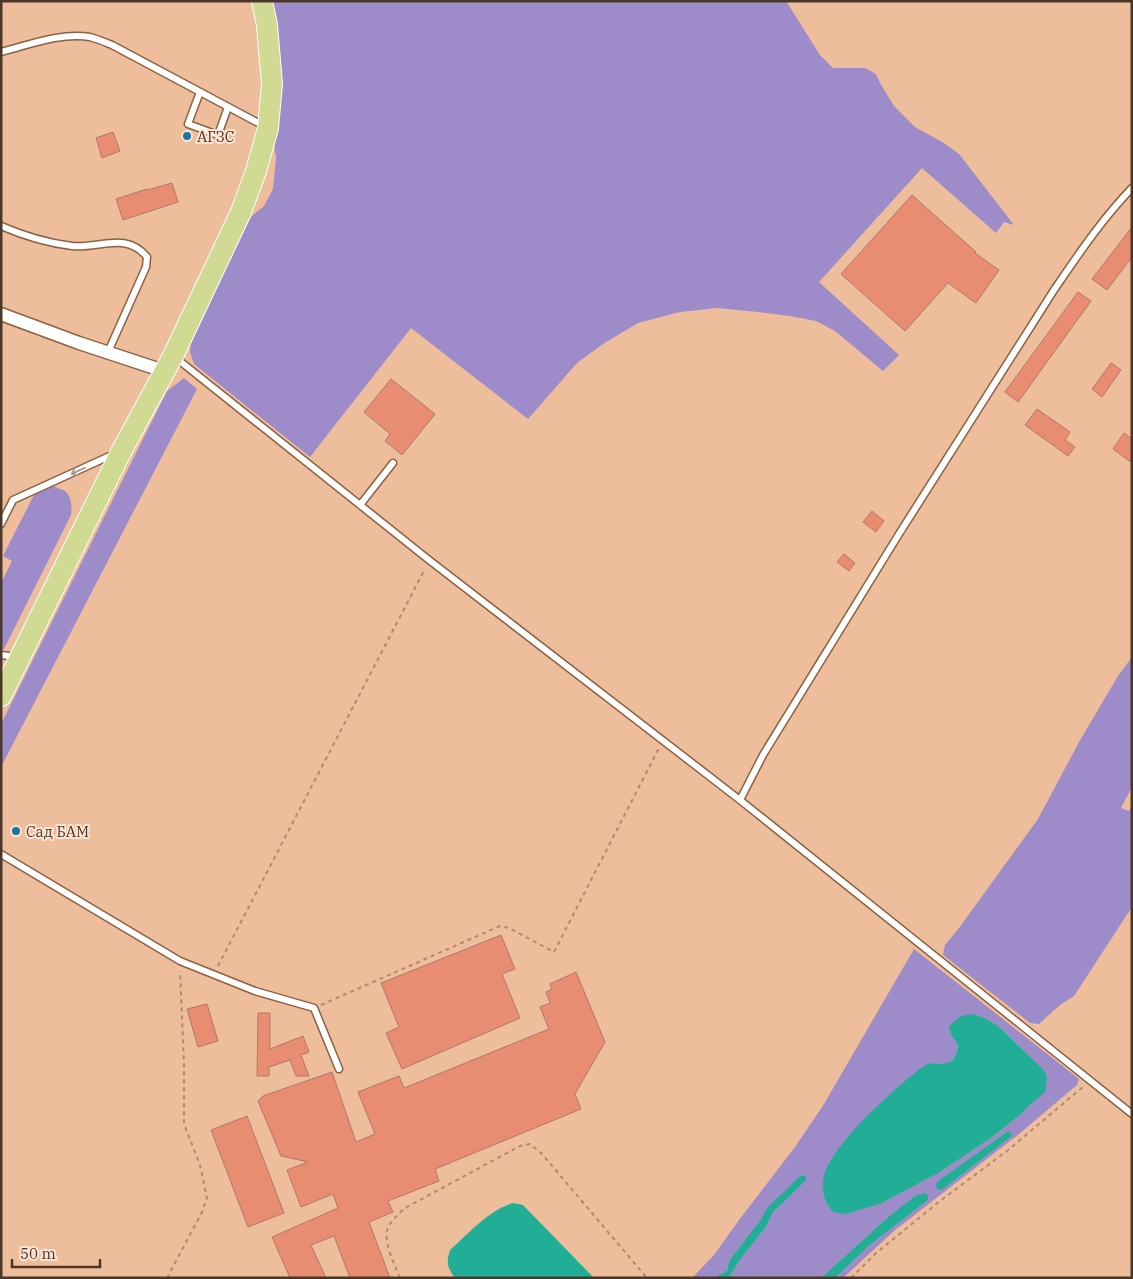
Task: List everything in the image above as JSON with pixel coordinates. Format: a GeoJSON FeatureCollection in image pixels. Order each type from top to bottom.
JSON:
{"type":"FeatureCollection","features":[{"type":"Feature","properties":{"kind":"main road"},"geometry":{"type":"LineString","coordinates":[[1,696],[10,656],[169,364],[241,212],[256,171],[268,128],[272,84],[267,25],[262,1]]}},
{"type":"Feature","properties":{"kind":"street"},"geometry":{"type":"LineString","coordinates":[[1,314],[108,352],[169,364]]}},
{"type":"Feature","properties":{"kind":"lane"},"geometry":{"type":"LineString","coordinates":[[1,52],[47,40],[72,36],[90,37],[112,45],[268,128]]}},
{"type":"Feature","properties":{"kind":"lane"},"geometry":{"type":"LineString","coordinates":[[200,92],[188,124],[218,135],[228,107]]}},
{"type":"Feature","properties":{"kind":"lane"},"geometry":{"type":"LineString","coordinates":[[740,800],[763,755],[898,534],[1054,290],[1110,212],[1132,188]]}},
{"type":"Feature","properties":{"kind":"lane"},"geometry":{"type":"LineString","coordinates":[[1,226],[26,236],[52,243],[74,246],[110,242],[134,245],[141,249],[147,257],[146,267],[108,352]]}},
{"type":"Feature","properties":{"kind":"lane"},"geometry":{"type":"LineString","coordinates":[[169,364],[360,505],[740,800],[1132,1114]]}},
{"type":"Feature","properties":{"kind":"lane"},"geometry":{"type":"LineString","coordinates":[[1,524],[14,500],[122,450]]}},
{"type":"Feature","properties":{"kind":"lane"},"geometry":{"type":"LineString","coordinates":[[360,505],[393,463]]}},
{"type":"Feature","properties":{"kind":"lane"},"geometry":{"type":"LineString","coordinates":[[1,854],[180,961],[255,991],[314,1008],[339,1069]]}},
{"type":"Feature","properties":{"kind":"path"},"geometry":{"type":"LineString","coordinates":[[213,974],[429,560]]}},
{"type":"Feature","properties":{"kind":"path"},"geometry":{"type":"LineString","coordinates":[[314,1008],[500,926],[508,928],[554,952],[663,741]]}},
{"type":"Feature","properties":{"kind":"path"},"geometry":{"type":"LineString","coordinates":[[167,1278],[202,1212],[207,1198],[200,1165],[184,1124],[180,961]]}},
{"type":"Feature","properties":{"kind":"path"},"geometry":{"type":"LineString","coordinates":[[851,1278],[875,1254],[940,1201],[1007,1151],[1090,1081]]}},
{"type":"Feature","properties":{"kind":"path"},"geometry":{"type":"LineString","coordinates":[[400,1278],[388,1246],[387,1231],[398,1214],[405,1208],[520,1146],[530,1144],[542,1154],[647,1278]]}},
{"type":"Feature","properties":{"kind":"shaded area"},"geometry":{"type":"Polygon","coordinates":[[[269,1],[786,1],[820,55],[833,68],[865,68],[876,74],[894,106],[915,127],[944,143],[959,154],[1014,225],[1004,222],[996,233],[922,168],[819,282],[899,355],[883,371],[835,331],[816,321],[790,316],[717,308],[680,312],[638,323],[603,344],[577,363],[528,419],[411,328],[310,457],[194,364],[190,352],[191,340],[246,221],[264,206],[273,189],[276,158],[274,143],[280,89],[280,55],[277,28],[269,1]]]}},
{"type":"Feature","properties":{"kind":"shaded area"},"geometry":{"type":"Polygon","coordinates":[[[184,378],[197,389],[1,767],[1,724],[167,391],[184,378]]]}},
{"type":"Feature","properties":{"kind":"shaded area"},"geometry":{"type":"Polygon","coordinates":[[[53,486],[64,490],[69,496],[71,515],[4,649],[1,651],[1,583],[12,561],[3,556],[34,495],[53,486]]]}},
{"type":"Feature","properties":{"kind":"shaded area"},"geometry":{"type":"Polygon","coordinates":[[[1132,657],[1132,787],[1121,808],[1129,811],[1132,806],[1132,907],[1074,996],[1060,1005],[1039,1024],[1030,1023],[943,955],[945,945],[1038,819],[1079,742],[1118,676],[1132,657]]]}},
{"type":"Feature","properties":{"kind":"shaded area"},"geometry":{"type":"Polygon","coordinates":[[[914,949],[1079,1079],[1077,1085],[1019,1134],[895,1230],[843,1278],[835,1278],[870,1245],[928,1200],[887,1218],[821,1278],[729,1278],[739,1261],[766,1227],[773,1212],[784,1201],[751,1232],[729,1261],[727,1271],[718,1278],[692,1278],[714,1255],[795,1147],[824,1104],[914,949]],[[972,1014],[949,1031],[957,1045],[957,1052],[952,1061],[941,1064],[930,1063],[853,1131],[826,1169],[882,1203],[940,1172],[991,1138],[1032,1103],[1043,1069],[998,1026],[985,1018],[972,1014]],[[1008,1131],[942,1178],[942,1190],[1013,1135],[1008,1131]]]}},
{"type":"Feature","properties":{"kind":"water"},"geometry":{"type":"Polygon","coordinates":[[[972,1014],[985,1018],[998,1026],[1043,1069],[1047,1077],[1045,1092],[991,1138],[940,1172],[882,1203],[846,1214],[833,1212],[824,1197],[823,1181],[826,1169],[834,1154],[858,1125],[914,1074],[930,1063],[941,1064],[952,1061],[956,1054],[957,1044],[951,1035],[949,1026],[961,1016],[972,1014]]]}},
{"type":"Feature","properties":{"kind":"water"},"geometry":{"type":"Polygon","coordinates":[[[1008,1131],[1013,1135],[942,1190],[937,1189],[936,1184],[942,1178],[1008,1131]]]}},
{"type":"Feature","properties":{"kind":"water"},"geometry":{"type":"Polygon","coordinates":[[[800,1176],[806,1176],[806,1180],[773,1212],[766,1227],[739,1261],[729,1278],[718,1278],[719,1275],[727,1271],[729,1261],[758,1224],[768,1207],[800,1176]]]}},
{"type":"Feature","properties":{"kind":"water"},"geometry":{"type":"Polygon","coordinates":[[[924,1193],[928,1195],[928,1200],[870,1245],[835,1278],[821,1278],[887,1218],[915,1196],[924,1193]]]}},
{"type":"Feature","properties":{"kind":"water"},"geometry":{"type":"Polygon","coordinates":[[[513,1203],[523,1205],[594,1278],[455,1278],[448,1265],[450,1250],[488,1216],[513,1203]]]}},
{"type":"Feature","properties":{"kind":"building"},"geometry":{"type":"Polygon","coordinates":[[[113,132],[120,151],[102,158],[96,138],[113,132]]]}},
{"type":"Feature","properties":{"kind":"building"},"geometry":{"type":"Polygon","coordinates":[[[172,183],[178,202],[123,220],[116,199],[172,183]]]}},
{"type":"Feature","properties":{"kind":"building"},"geometry":{"type":"Polygon","coordinates":[[[912,195],[975,253],[999,270],[976,303],[948,283],[905,331],[841,274],[912,195]]]}},
{"type":"Feature","properties":{"kind":"building"},"geometry":{"type":"Polygon","coordinates":[[[1132,227],[1132,257],[1107,290],[1092,279],[1132,227]]]}},
{"type":"Feature","properties":{"kind":"building"},"geometry":{"type":"Polygon","coordinates":[[[1078,292],[1091,301],[1018,402],[1005,392],[1078,292]]]}},
{"type":"Feature","properties":{"kind":"building"},"geometry":{"type":"Polygon","coordinates":[[[1111,363],[1121,370],[1102,397],[1092,389],[1111,363]]]}},
{"type":"Feature","properties":{"kind":"building"},"geometry":{"type":"Polygon","coordinates":[[[391,379],[435,414],[402,455],[385,441],[390,434],[364,412],[391,379]]]}},
{"type":"Feature","properties":{"kind":"building"},"geometry":{"type":"Polygon","coordinates":[[[1037,409],[1070,432],[1065,440],[1075,447],[1068,456],[1025,425],[1037,409]]]}},
{"type":"Feature","properties":{"kind":"building"},"geometry":{"type":"Polygon","coordinates":[[[1124,433],[1132,439],[1132,463],[1113,449],[1124,433]]]}},
{"type":"Feature","properties":{"kind":"building"},"geometry":{"type":"Polygon","coordinates":[[[872,511],[884,521],[876,532],[863,522],[872,511]]]}},
{"type":"Feature","properties":{"kind":"building"},"geometry":{"type":"Polygon","coordinates":[[[844,554],[855,563],[849,571],[837,562],[844,554]]]}},
{"type":"Feature","properties":{"kind":"building"},"geometry":{"type":"Polygon","coordinates":[[[501,935],[515,969],[502,974],[520,1018],[402,1069],[386,1033],[399,1027],[381,983],[501,935]]]}},
{"type":"Feature","properties":{"kind":"building"},"geometry":{"type":"Polygon","coordinates":[[[576,972],[605,1042],[575,1094],[581,1109],[435,1169],[439,1181],[388,1201],[393,1212],[369,1222],[390,1278],[350,1278],[334,1236],[311,1245],[326,1278],[290,1278],[272,1237],[338,1208],[333,1194],[301,1207],[287,1170],[308,1162],[281,1156],[258,1101],[263,1096],[332,1072],[356,1142],[375,1134],[358,1092],[399,1076],[404,1088],[549,1029],[540,1007],[550,1003],[546,992],[552,989],[550,984],[576,972]]]}},
{"type":"Feature","properties":{"kind":"building"},"geometry":{"type":"Polygon","coordinates":[[[207,1004],[218,1041],[198,1047],[187,1009],[207,1004]]]}},
{"type":"Feature","properties":{"kind":"building"},"geometry":{"type":"Polygon","coordinates":[[[258,1013],[270,1013],[270,1049],[303,1036],[309,1052],[301,1055],[309,1076],[296,1076],[290,1060],[269,1067],[269,1076],[257,1076],[258,1013]]]}},
{"type":"Feature","properties":{"kind":"building"},"geometry":{"type":"Polygon","coordinates":[[[247,1116],[284,1213],[248,1227],[211,1130],[247,1116]]]}},
{"type":"Feature","properties":{"kind":"place","name":"АГЗС"},"geometry":{"type":"Point","coordinates":[187,136]}},
{"type":"Feature","properties":{"kind":"place","name":"Сад БАМ"},"geometry":{"type":"Point","coordinates":[16,831]}}]}
